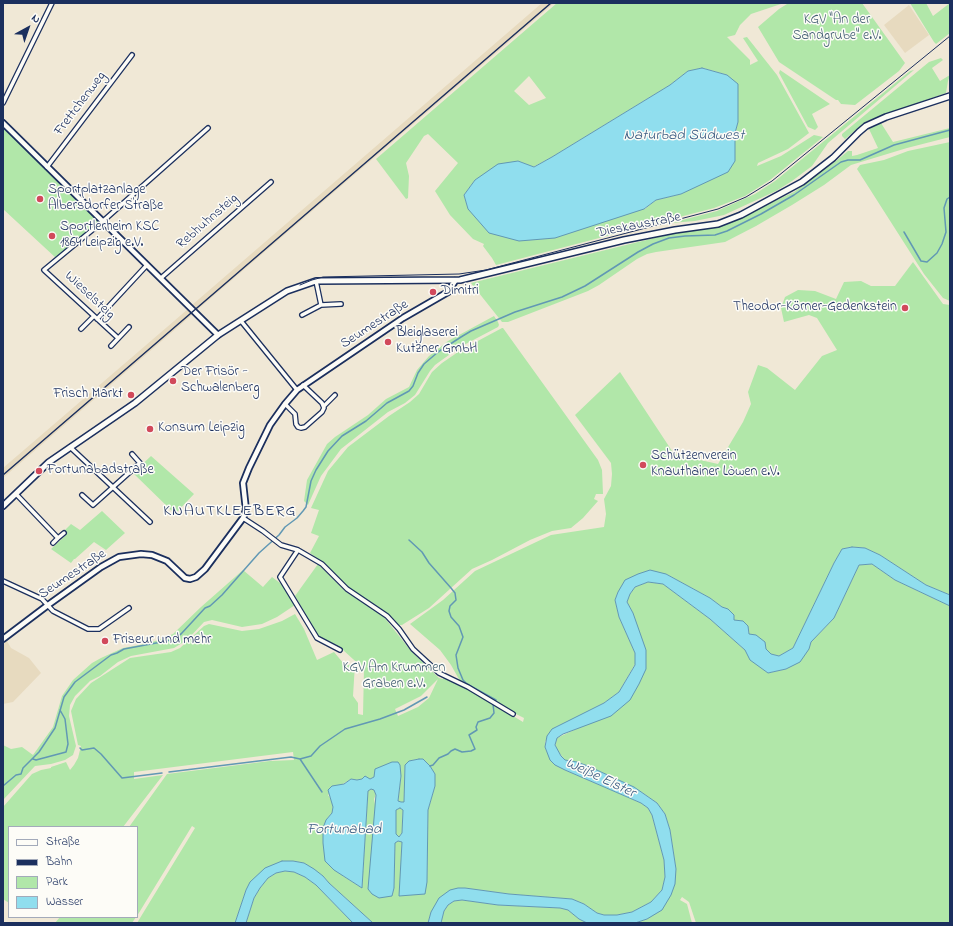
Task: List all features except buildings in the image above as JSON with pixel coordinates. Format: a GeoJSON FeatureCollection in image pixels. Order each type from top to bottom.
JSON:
{"type":"FeatureCollection","features":[{"type":"Feature","properties":{"kind":"main road","name":"Dieskaustraße"},"geometry":{"type":"LineString","coordinates":[[3,506],[48,462],[135,403],[218,335],[300,285],[316,281],[454,281],[509,269],[624,240],[675,230],[718,224],[730,220],[793,188],[807,179],[833,158],[858,132],[866,126],[886,117],[950,96]]}},
{"type":"Feature","properties":{"kind":"street"},"geometry":{"type":"LineString","coordinates":[[3,103],[52,3]]}},
{"type":"Feature","properties":{"kind":"street","name":"Frettchenweg"},"geometry":{"type":"LineString","coordinates":[[47,167],[132,55]]}},
{"type":"Feature","properties":{"kind":"street"},"geometry":{"type":"LineString","coordinates":[[3,123],[218,335]]}},
{"type":"Feature","properties":{"kind":"street"},"geometry":{"type":"LineString","coordinates":[[102,222],[208,128]]}},
{"type":"Feature","properties":{"kind":"street","name":"Rebhuhnsteig"},"geometry":{"type":"LineString","coordinates":[[161,278],[271,182]]}},
{"type":"Feature","properties":{"kind":"street","name":"Wieselsteig"},"geometry":{"type":"LineString","coordinates":[[102,222],[44,270],[118,338]]}},
{"type":"Feature","properties":{"kind":"street"},"geometry":{"type":"LineString","coordinates":[[81,329],[147,265]]}},
{"type":"Feature","properties":{"kind":"street"},"geometry":{"type":"LineString","coordinates":[[316,281],[321,305]]}},
{"type":"Feature","properties":{"kind":"street","name":"Seumestraße"},"geometry":{"type":"LineString","coordinates":[[3,639],[48,605],[113,560],[125,555],[152,555],[167,561],[186,578],[190,579],[196,577],[209,564],[243,518],[246,510],[243,483],[249,468],[270,426],[285,404],[297,390],[303,384],[403,318],[448,292],[454,281]]}},
{"type":"Feature","properties":{"kind":"street"},"geometry":{"type":"LineString","coordinates":[[302,315],[321,305],[341,304]]}},
{"type":"Feature","properties":{"kind":"street"},"geometry":{"type":"LineString","coordinates":[[241,321],[297,390]]}},
{"type":"Feature","properties":{"kind":"street","name":"Wieselsteig"},"geometry":{"type":"LineString","coordinates":[[111,346],[129,327]]}},
{"type":"Feature","properties":{"kind":"street"},"geometry":{"type":"LineString","coordinates":[[303,384],[324,406]]}},
{"type":"Feature","properties":{"kind":"street"},"geometry":{"type":"LineString","coordinates":[[285,404],[295,414],[296,424],[301,428],[305,427],[322,412],[324,406],[335,395]]}},
{"type":"Feature","properties":{"kind":"street"},"geometry":{"type":"LineString","coordinates":[[70,447],[150,522]]}},
{"type":"Feature","properties":{"kind":"street"},"geometry":{"type":"LineString","coordinates":[[82,495],[93,505],[114,488],[140,463],[132,454]]}},
{"type":"Feature","properties":{"kind":"street"},"geometry":{"type":"LineString","coordinates":[[16,494],[58,538]]}},
{"type":"Feature","properties":{"kind":"street"},"geometry":{"type":"LineString","coordinates":[[243,518],[275,542],[298,550],[322,564],[348,589],[387,616],[399,629],[413,650],[439,673],[468,687],[513,714]]}},
{"type":"Feature","properties":{"kind":"street"},"geometry":{"type":"LineString","coordinates":[[53,543],[64,533]]}},
{"type":"Feature","properties":{"kind":"street"},"geometry":{"type":"LineString","coordinates":[[298,550],[280,578],[317,638],[340,650]]}},
{"type":"Feature","properties":{"kind":"street"},"geometry":{"type":"LineString","coordinates":[[3,581],[42,599],[53,611],[88,629],[99,629],[129,608]]}},
{"type":"Feature","properties":{"kind":"shaded area"},"geometry":{"type":"Polygon","coordinates":[[[542,3],[554,3],[197,310],[192,305],[542,3]]]}},
{"type":"Feature","properties":{"kind":"shaded area"},"geometry":{"type":"Polygon","coordinates":[[[909,5],[929,35],[905,53],[884,25],[909,5]]]}},
{"type":"Feature","properties":{"kind":"shaded area"},"geometry":{"type":"Polygon","coordinates":[[[188,309],[193,314],[3,478],[3,468],[188,309]]]}},
{"type":"Feature","properties":{"kind":"shaded area"},"geometry":{"type":"Polygon","coordinates":[[[7,641],[11,648],[29,658],[41,673],[13,702],[3,704],[3,644],[7,641]]]}},
{"type":"Feature","properties":{"kind":"green space"},"geometry":{"type":"Polygon","coordinates":[[[557,3],[784,3],[751,14],[740,25],[735,35],[727,37],[750,60],[750,65],[758,61],[743,38],[747,37],[777,75],[809,133],[788,149],[758,163],[757,166],[781,156],[814,135],[823,137],[770,180],[745,196],[714,208],[496,265],[483,246],[484,244],[473,239],[450,215],[435,191],[458,163],[428,134],[424,136],[406,163],[409,176],[408,198],[406,199],[376,159],[557,3]],[[703,68],[688,71],[670,85],[533,167],[518,161],[475,180],[464,195],[468,209],[645,209],[656,200],[681,194],[735,161],[735,133],[738,122],[727,75],[703,68]],[[529,76],[514,91],[529,105],[546,98],[529,76]]]}},
{"type":"Feature","properties":{"kind":"green space","name":"KGV \"An der Sandgrube\" e.V."},"geometry":{"type":"Polygon","coordinates":[[[787,3],[862,3],[905,63],[899,71],[855,105],[841,104],[838,100],[779,62],[758,27],[787,3]]]}},
{"type":"Feature","properties":{"kind":"green space"},"geometry":{"type":"Polygon","coordinates":[[[910,3],[926,3],[933,16],[950,3],[950,33],[936,44],[910,3]]]}},
{"type":"Feature","properties":{"kind":"green space"},"geometry":{"type":"Polygon","coordinates":[[[941,58],[943,60],[932,68],[940,81],[950,75],[946,93],[865,122],[845,139],[842,136],[842,134],[929,62],[941,58]]]}},
{"type":"Feature","properties":{"kind":"green space"},"geometry":{"type":"Polygon","coordinates":[[[780,70],[830,104],[812,114],[818,127],[815,130],[808,127],[779,73],[780,70]]]}},
{"type":"Feature","properties":{"kind":"green space"},"geometry":{"type":"Polygon","coordinates":[[[914,70],[828,143],[812,166],[792,181],[776,191],[724,215],[695,221],[671,223],[717,211],[755,194],[775,181],[910,71],[914,70]]]}},
{"type":"Feature","properties":{"kind":"green space"},"geometry":{"type":"Polygon","coordinates":[[[881,123],[893,142],[950,128],[950,137],[851,165],[824,185],[792,205],[725,242],[647,254],[588,291],[508,322],[502,322],[471,283],[675,233],[719,227],[794,192],[848,151],[852,151],[852,156],[878,148],[869,129],[881,123]]]}},
{"type":"Feature","properties":{"kind":"green space","name":"Sportplatzanlage Albersdorfer Straße"},"geometry":{"type":"Polygon","coordinates":[[[3,126],[99,222],[56,258],[3,209],[3,126]]]}},
{"type":"Feature","properties":{"kind":"green space"},"geometry":{"type":"Polygon","coordinates":[[[950,142],[950,301],[943,298],[924,274],[857,169],[860,165],[884,160],[908,151],[950,142]]]}},
{"type":"Feature","properties":{"kind":"green space","name":"KGV Am Krummen Graben e.V."},"geometry":{"type":"Polygon","coordinates":[[[913,262],[943,304],[950,305],[950,595],[926,585],[880,555],[865,548],[852,547],[842,549],[793,648],[779,656],[771,654],[749,634],[749,629],[734,620],[728,609],[722,607],[710,598],[666,574],[618,592],[615,600],[619,617],[635,653],[635,664],[619,692],[604,703],[556,727],[545,742],[545,747],[547,752],[565,770],[641,803],[648,808],[652,815],[664,860],[665,877],[662,890],[651,902],[632,912],[617,915],[604,915],[597,913],[584,904],[572,899],[509,894],[465,888],[431,912],[428,923],[373,923],[323,876],[304,863],[293,861],[246,890],[235,923],[137,923],[195,828],[192,826],[138,914],[138,826],[130,826],[167,774],[270,761],[294,760],[293,752],[134,772],[134,779],[163,775],[124,826],[8,826],[8,902],[3,899],[3,807],[32,774],[66,762],[70,770],[78,758],[81,746],[78,745],[71,711],[76,699],[91,683],[130,658],[171,652],[180,648],[204,626],[209,624],[242,631],[259,629],[282,621],[295,614],[304,629],[317,660],[334,652],[344,664],[355,664],[353,696],[358,703],[358,714],[363,715],[364,669],[343,650],[319,637],[295,596],[318,564],[345,591],[384,617],[411,651],[439,678],[443,679],[444,676],[467,688],[523,722],[524,718],[502,707],[460,681],[440,650],[410,624],[443,600],[475,571],[551,535],[604,527],[606,514],[604,499],[611,486],[611,463],[575,415],[620,372],[674,454],[718,464],[743,422],[751,404],[748,392],[758,365],[767,368],[795,390],[822,356],[837,350],[817,318],[809,315],[784,322],[781,308],[785,297],[798,290],[815,291],[836,299],[844,282],[861,281],[871,286],[895,286],[913,262]],[[438,679],[421,696],[395,709],[398,716],[418,707],[429,698],[438,679]],[[423,759],[413,760],[405,765],[404,802],[398,801],[401,776],[376,775],[370,779],[351,779],[328,795],[331,799],[333,807],[332,813],[326,820],[343,876],[362,888],[368,791],[371,789],[374,790],[376,794],[374,799],[392,896],[394,888],[395,843],[398,841],[402,842],[400,896],[427,882],[428,810],[435,786],[435,774],[423,759]]]}},
{"type":"Feature","properties":{"kind":"green space"},"geometry":{"type":"Polygon","coordinates":[[[494,316],[498,322],[498,327],[460,347],[435,365],[415,395],[405,403],[388,412],[341,449],[321,476],[308,505],[304,501],[307,480],[327,444],[368,415],[386,399],[409,387],[417,370],[429,356],[448,341],[494,316]]]}},
{"type":"Feature","properties":{"kind":"green space"},"geometry":{"type":"Polygon","coordinates":[[[502,328],[598,460],[602,470],[603,494],[596,494],[594,499],[598,501],[583,518],[571,528],[552,531],[530,540],[472,569],[429,608],[402,625],[398,625],[388,614],[348,587],[325,564],[310,553],[319,536],[311,533],[319,510],[311,508],[328,471],[348,447],[419,394],[432,372],[442,363],[461,350],[502,328]]]}},
{"type":"Feature","properties":{"kind":"green space"},"geometry":{"type":"Polygon","coordinates":[[[151,456],[194,494],[175,514],[133,473],[151,456]]]}},
{"type":"Feature","properties":{"kind":"green space"},"geometry":{"type":"Polygon","coordinates":[[[102,511],[125,533],[106,550],[94,542],[71,563],[51,549],[66,535],[64,531],[71,524],[80,530],[102,511]]]}},
{"type":"Feature","properties":{"kind":"green space"},"geometry":{"type":"Polygon","coordinates":[[[872,564],[895,580],[950,606],[950,923],[696,923],[689,902],[682,897],[680,900],[687,904],[692,923],[635,923],[647,919],[676,869],[670,830],[665,814],[657,803],[634,787],[588,766],[565,760],[556,749],[555,742],[557,738],[576,729],[639,684],[633,613],[627,602],[630,594],[635,587],[648,582],[663,584],[710,619],[745,650],[751,660],[768,673],[786,669],[809,649],[811,642],[834,618],[859,565],[872,564]]]}},
{"type":"Feature","properties":{"kind":"green space"},"geometry":{"type":"Polygon","coordinates":[[[243,570],[263,587],[272,577],[284,586],[295,605],[277,617],[262,624],[242,627],[212,620],[204,622],[187,640],[174,648],[131,656],[118,662],[100,676],[90,681],[75,696],[70,705],[69,716],[76,746],[73,755],[65,760],[35,766],[3,800],[3,745],[11,749],[22,747],[33,755],[53,727],[62,696],[73,680],[92,663],[123,648],[150,643],[173,634],[243,570]]]}},
{"type":"Feature","properties":{"kind":"green space"},"geometry":{"type":"Polygon","coordinates":[[[400,808],[403,810],[402,833],[399,837],[395,835],[396,810],[400,808]]]}},
{"type":"Feature","properties":{"kind":"green space"},"geometry":{"type":"Polygon","coordinates":[[[285,871],[294,872],[305,877],[316,885],[353,923],[246,923],[254,898],[260,888],[268,878],[276,873],[285,871]]]}},
{"type":"Feature","properties":{"kind":"green space"},"geometry":{"type":"Polygon","coordinates":[[[462,900],[498,905],[560,908],[568,910],[579,919],[587,923],[441,923],[444,911],[448,905],[454,901],[462,900]]]}},
{"type":"Feature","properties":{"kind":"green space"},"geometry":{"type":"Polygon","coordinates":[[[59,918],[135,918],[132,923],[55,923],[59,918]]]}},
{"type":"Feature","properties":{"kind":"water","name":"Naturbad Südwest"},"geometry":{"type":"Polygon","coordinates":[[[702,68],[727,75],[738,84],[738,122],[735,133],[735,161],[728,172],[681,194],[656,200],[644,209],[555,238],[519,241],[489,233],[468,209],[464,195],[475,180],[498,164],[518,161],[534,167],[670,85],[688,71],[702,68]]]}},
{"type":"Feature","properties":{"kind":"water","name":"Weiße Elster"},"geometry":{"type":"Polygon","coordinates":[[[852,547],[865,548],[880,555],[926,585],[950,595],[950,606],[895,580],[872,564],[859,565],[834,618],[811,642],[809,649],[800,662],[786,669],[768,673],[750,660],[745,650],[710,619],[663,584],[648,582],[635,587],[630,594],[627,602],[633,613],[646,650],[646,669],[639,684],[630,700],[611,716],[563,734],[557,738],[555,745],[565,760],[588,766],[634,787],[657,803],[665,814],[670,830],[676,869],[675,884],[671,895],[662,910],[647,919],[635,923],[587,923],[579,919],[568,910],[560,908],[498,905],[462,900],[454,901],[448,905],[444,911],[441,923],[428,923],[431,912],[439,898],[450,890],[458,888],[572,899],[584,904],[597,913],[604,915],[617,915],[632,912],[651,902],[662,890],[665,877],[664,860],[652,815],[648,808],[641,803],[555,765],[550,760],[545,747],[547,736],[552,729],[604,703],[619,692],[635,665],[635,653],[619,617],[615,600],[618,592],[625,580],[638,574],[650,570],[666,574],[710,598],[722,607],[728,609],[734,615],[734,620],[743,621],[748,626],[749,634],[756,635],[765,642],[766,649],[771,654],[779,656],[793,648],[842,549],[852,547]]]}},
{"type":"Feature","properties":{"kind":"water","name":"Fortunabad"},"geometry":{"type":"Polygon","coordinates":[[[423,759],[435,774],[435,786],[428,810],[427,882],[425,894],[399,896],[402,842],[398,841],[395,843],[394,888],[392,896],[379,898],[372,894],[368,889],[376,795],[374,790],[371,789],[368,791],[362,888],[334,870],[325,861],[323,828],[326,820],[332,813],[333,807],[328,790],[332,786],[344,784],[351,779],[362,779],[365,776],[370,779],[374,777],[375,769],[392,762],[398,762],[400,765],[401,776],[398,801],[404,802],[405,765],[409,761],[423,759]],[[400,808],[396,810],[396,834],[399,837],[402,833],[403,810],[400,808]]]}},
{"type":"Feature","properties":{"kind":"water"},"geometry":{"type":"Polygon","coordinates":[[[282,861],[304,863],[314,869],[373,923],[353,923],[316,885],[305,877],[294,872],[285,871],[276,873],[268,878],[260,888],[254,898],[246,923],[235,923],[250,882],[265,868],[282,861]]]}},
{"type":"Feature","properties":{"kind":"waterway"},"geometry":{"type":"LineString","coordinates":[[3,786],[16,775],[21,774],[23,768],[39,752],[55,728],[64,697],[75,682],[111,655],[124,649],[167,641],[181,634],[205,608],[210,606],[222,595],[259,553],[303,511],[306,507],[311,481],[328,451],[342,436],[366,421],[387,403],[409,391],[424,364],[438,352],[471,331],[515,312],[562,297],[585,286],[653,244],[669,238],[715,235],[727,231],[794,195],[841,162],[848,160],[860,160],[894,145],[950,130]]}},
{"type":"Feature","properties":{"kind":"waterway"},"geometry":{"type":"LineString","coordinates":[[904,232],[921,261],[927,262],[937,253],[942,244],[946,232],[944,208],[947,199],[950,197]]}},
{"type":"Feature","properties":{"kind":"waterway"},"geometry":{"type":"LineString","coordinates":[[409,540],[422,552],[429,563],[455,593],[456,600],[450,606],[449,611],[451,617],[459,626],[463,637],[456,655],[458,668],[463,680],[467,684],[496,700],[493,704],[494,713],[490,718],[478,722],[476,727],[477,730],[469,735],[475,749],[462,752],[455,749],[439,758],[433,765],[430,766]]}},
{"type":"Feature","properties":{"kind":"waterway"},"geometry":{"type":"LineString","coordinates":[[300,759],[311,756],[320,746],[345,729],[380,719],[404,710],[427,697]]}},
{"type":"Feature","properties":{"kind":"waterway"},"geometry":{"type":"LineString","coordinates":[[33,759],[36,760],[66,752],[68,744],[65,719],[60,710]]}},
{"type":"Feature","properties":{"kind":"waterway"},"geometry":{"type":"LineString","coordinates":[[80,748],[82,750],[94,748],[122,778],[162,773]]}},
{"type":"Feature","properties":{"kind":"waterway"},"geometry":{"type":"LineString","coordinates":[[169,772],[291,757],[300,759],[322,792]]}},
{"type":"Feature","properties":{"kind":"tram line"},"geometry":{"type":"LineString","coordinates":[[300,285],[323,277],[459,274],[486,270],[718,209],[746,197],[772,181],[950,36]]}},
{"type":"Feature","properties":{"kind":"railway"},"geometry":{"type":"LineString","coordinates":[[3,475],[551,3]]}},
{"type":"Feature","properties":{"kind":"place","name":"Sportplatzanlage Albersdorfer Straße"},"geometry":{"type":"Point","coordinates":[40,199]}},
{"type":"Feature","properties":{"kind":"place","name":"Sportlerheim KSC 1864 Leipzig e.V."},"geometry":{"type":"Point","coordinates":[52,236]}},
{"type":"Feature","properties":{"kind":"place","name":"Dimitri"},"geometry":{"type":"Point","coordinates":[433,292]}},
{"type":"Feature","properties":{"kind":"place","name":"Theodor-Körner-Gedenkstein"},"geometry":{"type":"Point","coordinates":[905,308]}},
{"type":"Feature","properties":{"kind":"place","name":"Bleiglaserei Kutzner GmbH"},"geometry":{"type":"Point","coordinates":[388,342]}},
{"type":"Feature","properties":{"kind":"place","name":"Der Frisör - Schwalenberg"},"geometry":{"type":"Point","coordinates":[173,381]}},
{"type":"Feature","properties":{"kind":"place","name":"Frisch Markt"},"geometry":{"type":"Point","coordinates":[131,395]}},
{"type":"Feature","properties":{"kind":"place","name":"Konsum Leipzig"},"geometry":{"type":"Point","coordinates":[150,429]}},
{"type":"Feature","properties":{"kind":"place","name":"Schützenverein Knauthainer Lòwen e.V."},"geometry":{"type":"Point","coordinates":[643,465]}},
{"type":"Feature","properties":{"kind":"place","name":"Fortunabadstraße"},"geometry":{"type":"Point","coordinates":[39,471]}},
{"type":"Feature","properties":{"kind":"place","name":"Friseur und mehr"},"geometry":{"type":"Point","coordinates":[105,641]}},
{"type":"Feature","properties":{"kind":"district","name":"KNAUTKLEEBERG"},"geometry":{"type":"Point","coordinates":[230,512]}}]}
